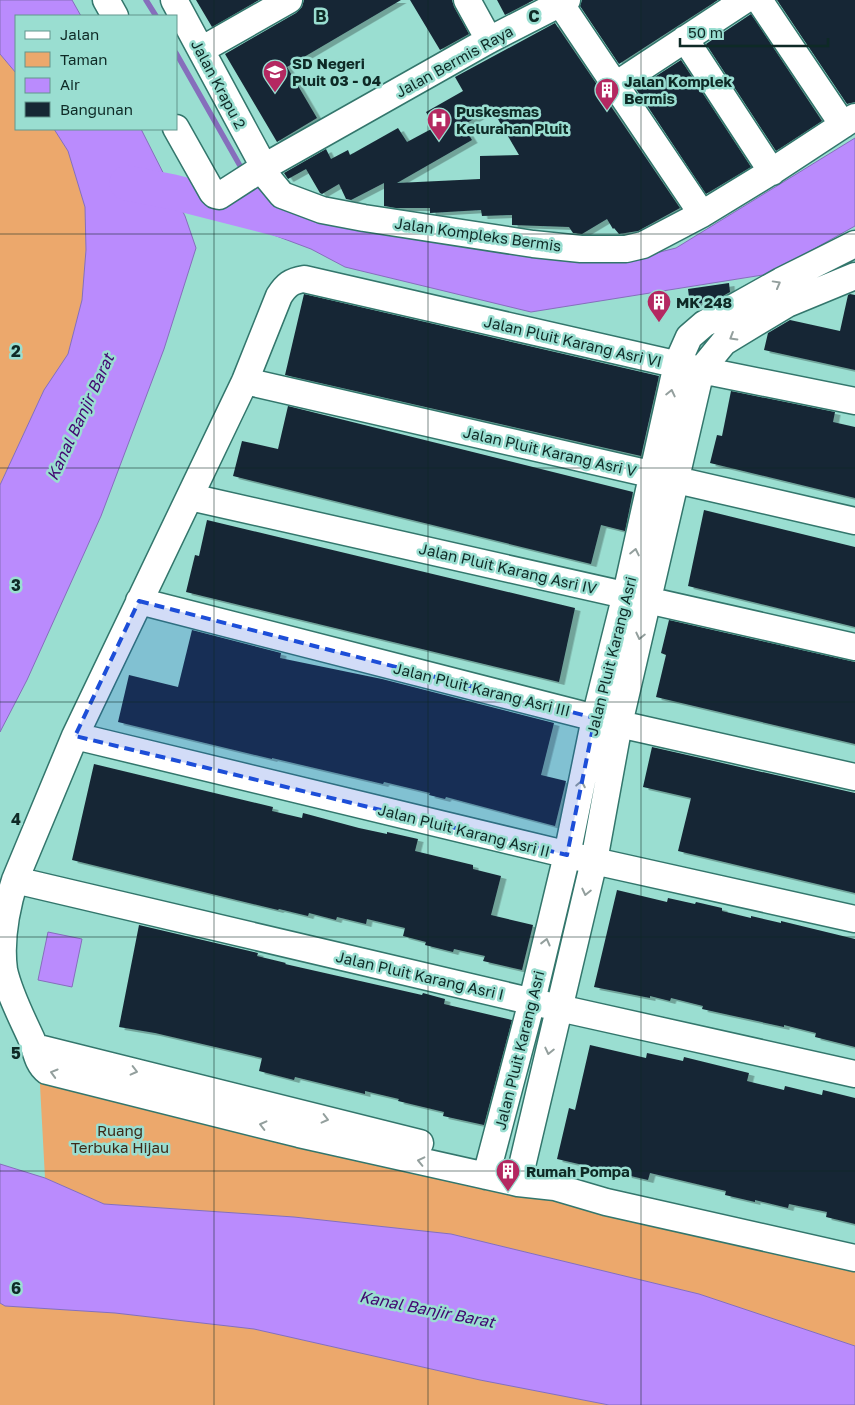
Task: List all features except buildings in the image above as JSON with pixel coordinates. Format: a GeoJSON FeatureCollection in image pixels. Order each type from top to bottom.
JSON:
{"type":"FeatureCollection","features":[{"type":"Feature","properties":{"kind":"street"},"geometry":{"type":"LineString","coordinates":[[106,0],[114,15]]}},
{"type":"Feature","properties":{"kind":"street","name":"Jalan Krapu 2"},"geometry":{"type":"LineString","coordinates":[[174,0],[202,50],[260,171]]}},
{"type":"Feature","properties":{"kind":"street"},"geometry":{"type":"LineString","coordinates":[[202,50],[289,0]]}},
{"type":"Feature","properties":{"kind":"street"},"geometry":{"type":"LineString","coordinates":[[467,0],[489,40]]}},
{"type":"Feature","properties":{"kind":"street"},"geometry":{"type":"LineString","coordinates":[[614,86],[745,0]]}},
{"type":"Feature","properties":{"kind":"street"},"geometry":{"type":"LineString","coordinates":[[759,0],[849,121]]}},
{"type":"Feature","properties":{"kind":"street"},"geometry":{"type":"LineString","coordinates":[[563,2],[614,86],[702,214]]}},
{"type":"Feature","properties":{"kind":"street","name":"Jalan Bermis Raya"},"geometry":{"type":"LineString","coordinates":[[177,130],[212,192],[214,195],[219,196],[489,40],[563,2]]}},
{"type":"Feature","properties":{"kind":"street"},"geometry":{"type":"LineString","coordinates":[[685,39],[772,172]]}},
{"type":"Feature","properties":{"kind":"street","name":"Jalan Kompleks Bermis"},"geometry":{"type":"LineString","coordinates":[[260,171],[282,195],[322,210],[533,244],[581,249],[634,248],[702,214],[772,172],[849,121]]}},
{"type":"Feature","properties":{"kind":"street","name":"Jalan Pluit Karang Asri"},"geometry":{"type":"LineString","coordinates":[[488,1168],[532,1001],[567,855],[594,718],[677,480],[689,367],[689,337],[704,324],[781,281],[855,244]]}},
{"type":"Feature","properties":{"kind":"street","name":"Jalan Pluit Karang Asri"},"geometry":{"type":"LineString","coordinates":[[520,1176],[594,861],[619,724],[652,475],[689,367],[724,342],[787,304],[855,276]]}},
{"type":"Feature","properties":{"kind":"street","name":"Jalan Pluit Karang Asri VI"},"geometry":{"type":"LineString","coordinates":[[245,381],[284,287],[291,281],[304,280],[689,367],[855,401]]}},
{"type":"Feature","properties":{"kind":"street"},"geometry":{"type":"LineString","coordinates":[[245,381],[75,736],[14,880],[3,929],[4,971],[16,1004],[36,1047],[95,1072],[520,1176],[606,1202],[855,1258]]}},
{"type":"Feature","properties":{"kind":"street","name":"Jalan Pluit Karang Asri V"},"geometry":{"type":"LineString","coordinates":[[245,381],[855,521]]}},
{"type":"Feature","properties":{"kind":"street","name":"Jalan Pluit Karang Asri IV"},"geometry":{"type":"LineString","coordinates":[[190,496],[855,647]]}},
{"type":"Feature","properties":{"kind":"street","name":"Jalan Pluit Karang Asri III"},"geometry":{"type":"LineString","coordinates":[[139,601],[594,718],[855,776]]}},
{"type":"Feature","properties":{"kind":"street","name":"Jalan Pluit Karang Asri II"},"geometry":{"type":"LineString","coordinates":[[75,736],[567,855],[855,918]]}},
{"type":"Feature","properties":{"kind":"street","name":"Jalan Pluit Karang Asri I"},"geometry":{"type":"LineString","coordinates":[[14,880],[559,1008],[855,1074]]}},
{"type":"Feature","properties":{"kind":"highlighted area"},"geometry":{"type":"Polygon","coordinates":[[[139,601],[595,718],[567,855],[75,736],[139,601]]]}},
{"type":"Feature","properties":{"kind":"green space"},"geometry":{"type":"Polygon","coordinates":[[[0,54],[15,72],[15,130],[55,130],[68,151],[85,207],[86,250],[82,300],[68,354],[44,390],[0,485],[0,54]]]}},
{"type":"Feature","properties":{"kind":"green space","name":"Ruang Terbuka Hijau"},"geometry":{"type":"Polygon","coordinates":[[[38,1048],[855,1271],[855,1346],[699,1294],[451,1234],[294,1217],[104,1204],[45,1178],[38,1048]]]}},
{"type":"Feature","properties":{"kind":"green space"},"geometry":{"type":"Polygon","coordinates":[[[0,1303],[5,1306],[115,1313],[254,1329],[480,1380],[609,1405],[0,1405],[0,1303]]]}},
{"type":"Feature","properties":{"kind":"water"},"geometry":{"type":"Polygon","coordinates":[[[0,0],[72,0],[80,15],[15,15],[15,72],[0,54],[0,0]]]}},
{"type":"Feature","properties":{"kind":"water","name":"Kanal Banjir Barat"},"geometry":{"type":"Polygon","coordinates":[[[55,130],[142,130],[185,216],[196,248],[164,349],[101,516],[27,680],[0,732],[0,485],[44,390],[68,354],[82,300],[86,250],[85,207],[68,151],[55,130]]]}},
{"type":"Feature","properties":{"kind":"water"},"geometry":{"type":"Polygon","coordinates":[[[855,138],[855,226],[769,274],[531,312],[345,267],[311,249],[247,225],[243,190],[264,175],[278,196],[648,255],[676,248],[855,138]]]}},
{"type":"Feature","properties":{"kind":"water"},"geometry":{"type":"Polygon","coordinates":[[[48,932],[82,939],[72,987],[38,980],[48,932]]]}},
{"type":"Feature","properties":{"kind":"water","name":"Kanal Banjir Barat"},"geometry":{"type":"Polygon","coordinates":[[[0,1164],[45,1178],[104,1204],[294,1217],[451,1234],[699,1294],[855,1346],[855,1405],[609,1405],[480,1380],[254,1329],[115,1313],[5,1306],[0,1303],[0,1164]]]}},
{"type":"Feature","properties":{"kind":"waterway"},"geometry":{"type":"LineString","coordinates":[[146,0],[155,15]]}},
{"type":"Feature","properties":{"kind":"waterway"},"geometry":{"type":"LineString","coordinates":[[178,57],[243,171]]}},
{"type":"Feature","properties":{"kind":"waterway"},"geometry":{"type":"LineString","coordinates":[[127,183],[173,192],[290,222]]}},
{"type":"Feature","properties":{"kind":"place","name":"SD Negeri Pluit 03 - 04"},"geometry":{"type":"Point","coordinates":[275,93]}},
{"type":"Feature","properties":{"kind":"place","name":"Jalan Komplek Bermis"},"geometry":{"type":"Point","coordinates":[607,111]}},
{"type":"Feature","properties":{"kind":"place","name":"Puskesmas Kelurahan Pluit"},"geometry":{"type":"Point","coordinates":[439,141]}},
{"type":"Feature","properties":{"kind":"place","name":"MK 248"},"geometry":{"type":"Point","coordinates":[659,323]}},
{"type":"Feature","properties":{"kind":"place","name":"Rumah Pompa"},"geometry":{"type":"Point","coordinates":[508,1192]}}]}
